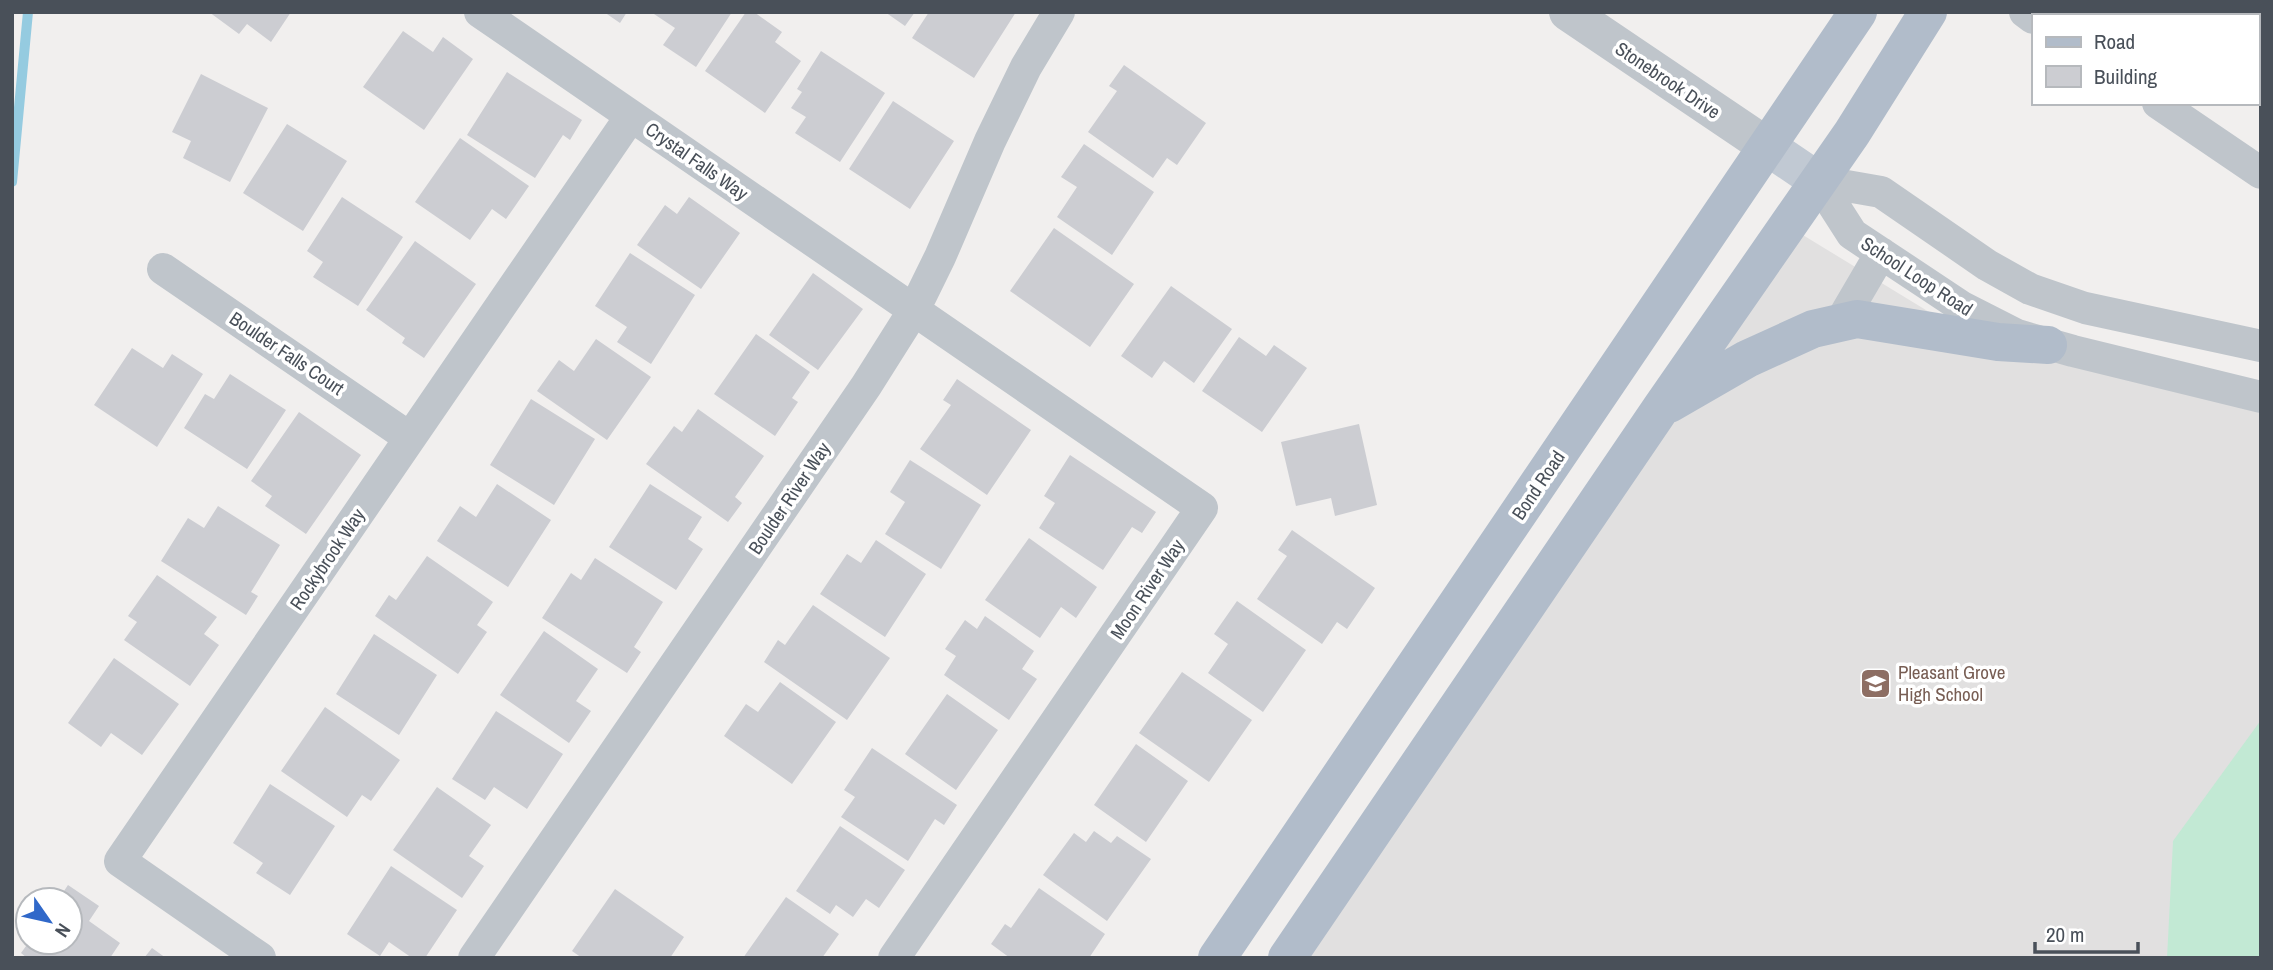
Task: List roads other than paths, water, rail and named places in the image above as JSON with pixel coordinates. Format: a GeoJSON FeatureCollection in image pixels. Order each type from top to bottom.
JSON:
{"type":"FeatureCollection","features":[{"type":"Feature","properties":{"kind":"main road","name":"Bond Road"},"geometry":{"type":"LineString","coordinates":[[1217,958],[1858,12]]}},
{"type":"Feature","properties":{"kind":"main road"},"geometry":{"type":"LineString","coordinates":[[1287,958],[1818,181],[1928,12]]}},
{"type":"Feature","properties":{"kind":"main road"},"geometry":{"type":"LineString","coordinates":[[1768,147],[1818,181]]}},
{"type":"Feature","properties":{"kind":"main road"},"geometry":{"type":"LineString","coordinates":[[1661,408],[1747,359],[1813,329],[1857,319],[1998,342],[2048,345]]}},
{"type":"Feature","properties":{"kind":"street","name":"Crystal Falls Way"},"geometry":{"type":"LineString","coordinates":[[480,12],[914,310]]}},
{"type":"Feature","properties":{"kind":"street","name":"Boulder River Way"},"geometry":{"type":"LineString","coordinates":[[474,958],[866,386],[914,310],[1026,66],[1059,12]]}},
{"type":"Feature","properties":{"kind":"street","name":"Stonebrook Drive"},"geometry":{"type":"LineString","coordinates":[[1568,12],[1768,147]]}},
{"type":"Feature","properties":{"kind":"street"},"geometry":{"type":"LineString","coordinates":[[2161,105],[2261,173]]}},
{"type":"Feature","properties":{"kind":"street","name":"Rockybrook Way"},"geometry":{"type":"LineString","coordinates":[[260,958],[120,861],[631,116]]}},
{"type":"Feature","properties":{"kind":"street","name":"School Loop Road"},"geometry":{"type":"LineString","coordinates":[[1818,181],[1852,234],[1962,307],[2017,335],[2261,397]]}},
{"type":"Feature","properties":{"kind":"street"},"geometry":{"type":"LineString","coordinates":[[1818,181],[1881,192],[1987,265],[2030,289],[2085,308],[2261,346]]}},
{"type":"Feature","properties":{"kind":"street"},"geometry":{"type":"LineString","coordinates":[[1840,323],[1881,253]]}},
{"type":"Feature","properties":{"kind":"street","name":"Boulder Falls Court"},"geometry":{"type":"LineString","coordinates":[[163,269],[410,438]]}},
{"type":"Feature","properties":{"kind":"street","name":"Moon River Way"},"geometry":{"type":"LineString","coordinates":[[894,958],[1202,508],[914,310]]}},
{"type":"Feature","properties":{"kind":"waterway"},"geometry":{"type":"LineString","coordinates":[[12,182],[28,12]]}},
{"type":"Feature","properties":{"kind":"place","name":"Pleasant Grove High School"},"geometry":{"type":"Point","coordinates":[1875,683]}}]}
